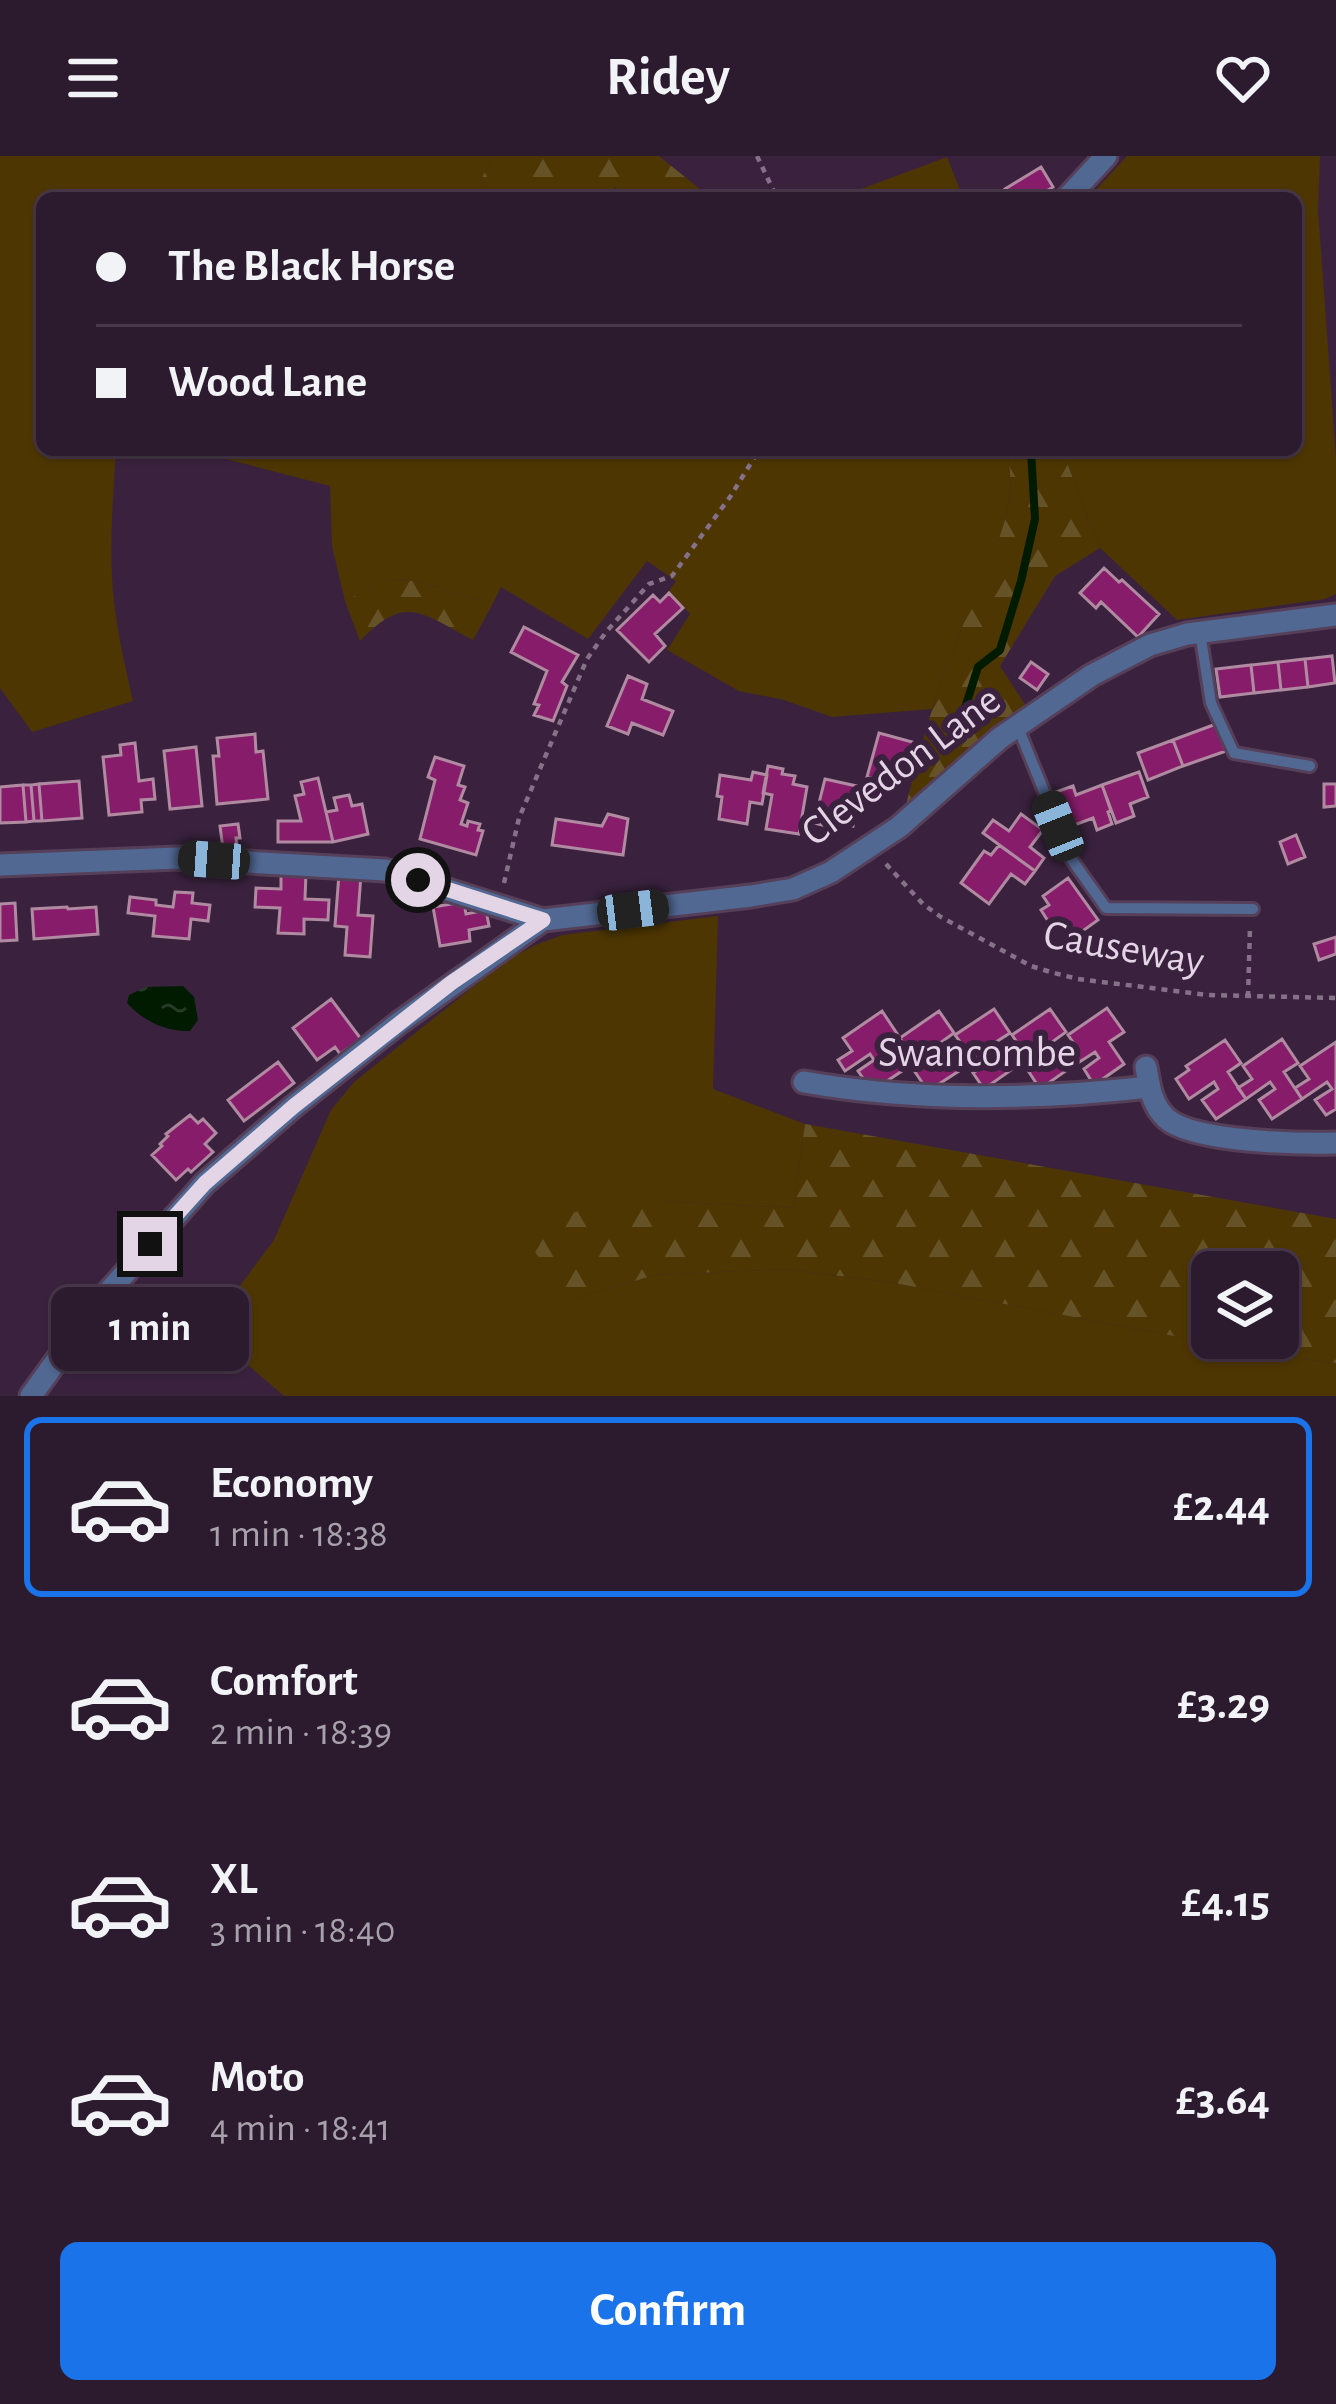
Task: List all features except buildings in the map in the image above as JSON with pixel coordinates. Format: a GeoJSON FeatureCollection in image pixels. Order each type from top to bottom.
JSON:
{"type":"FeatureCollection","features":[{"type":"Feature","properties":{"kind":"street"},"geometry":{"type":"LineString","coordinates":[[1073,192],[1106,156]]}},
{"type":"Feature","properties":{"kind":"street","name":"Clevedon Lane"},"geometry":{"type":"LineString","coordinates":[[0,865],[178,858],[385,870],[543,920],[794,889],[831,872],[899,827],[1017,725],[1128,655],[1200,632],[1336,615]]}},
{"type":"Feature","properties":{"kind":"street"},"geometry":{"type":"LineString","coordinates":[[31,1396],[96,1306],[205,1183],[385,1033],[543,920]]}},
{"type":"Feature","properties":{"kind":"street","name":"Swancombe"},"geometry":{"type":"LineString","coordinates":[[804,1082],[897,1096],[1036,1096],[1148,1077],[1161,1114],[1190,1131],[1219,1137],[1336,1143]]}},
{"type":"Feature","properties":{"kind":"lane"},"geometry":{"type":"LineString","coordinates":[[1200,632],[1211,703],[1234,753],[1310,766]]}},
{"type":"Feature","properties":{"kind":"lane"},"geometry":{"type":"LineString","coordinates":[[1017,725],[1072,860],[1106,908],[1251,909]]}},
{"type":"Feature","properties":{"kind":"path"},"geometry":{"type":"LineString","coordinates":[[757,156],[774,192]]}},
{"type":"Feature","properties":{"kind":"path"},"geometry":{"type":"LineString","coordinates":[[498,906],[519,818],[587,659],[649,584],[672,576],[754,456]]}},
{"type":"Feature","properties":{"kind":"path","name":"Causeway"},"geometry":{"type":"LineString","coordinates":[[870,847],[923,904],[1031,966],[1078,979],[1208,995],[1336,998]]}},
{"type":"Feature","properties":{"kind":"path"},"geometry":{"type":"LineString","coordinates":[[1248,997],[1251,909]]}},
{"type":"Feature","properties":{"kind":"green space"},"geometry":{"type":"Polygon","coordinates":[[[0,156],[492,159],[480,181],[490,192],[36,192],[36,456],[116,456],[113,591],[133,701],[32,732],[0,688],[0,156]]]}},
{"type":"Feature","properties":{"kind":"green space"},"geometry":{"type":"Polygon","coordinates":[[[488,156],[659,156],[704,192],[621,192],[614,187],[614,192],[490,192],[480,181],[492,159],[488,156]]]}},
{"type":"Feature","properties":{"kind":"green space"},"geometry":{"type":"Polygon","coordinates":[[[1127,156],[1320,156],[1318,210],[1336,458],[1336,594],[1177,620],[1100,548],[1064,456],[1302,456],[1302,192],[1094,192],[1127,156]]]}},
{"type":"Feature","properties":{"kind":"green space"},"geometry":{"type":"Polygon","coordinates":[[[947,157],[961,192],[853,192],[947,157]]]}},
{"type":"Feature","properties":{"kind":"green space"},"geometry":{"type":"Polygon","coordinates":[[[214,456],[1007,456],[1010,470],[1007,509],[996,547],[932,709],[832,717],[739,691],[667,650],[690,614],[669,591],[676,581],[647,561],[588,639],[501,587],[492,605],[418,581],[387,580],[345,601],[332,546],[330,486],[214,456]]]}},
{"type":"Feature","properties":{"kind":"green space"},"geometry":{"type":"Polygon","coordinates":[[[1007,456],[1064,456],[1100,548],[1055,576],[1000,666],[1026,706],[966,753],[904,812],[934,704],[1001,532],[1010,471],[1007,456]]]}},
{"type":"Feature","properties":{"kind":"green space"},"geometry":{"type":"Polygon","coordinates":[[[387,580],[418,581],[492,605],[473,640],[427,616],[402,612],[360,641],[345,601],[387,580]]]}},
{"type":"Feature","properties":{"kind":"green space"},"geometry":{"type":"Polygon","coordinates":[[[718,916],[713,1089],[805,1124],[793,1208],[661,1201],[571,1300],[655,1275],[783,1269],[889,1282],[1191,1339],[1191,1359],[1336,1363],[1336,1396],[284,1396],[207,1330],[274,1240],[331,1110],[354,1082],[504,962],[562,935],[718,916]]]}},
{"type":"Feature","properties":{"kind":"green space"},"geometry":{"type":"Polygon","coordinates":[[[805,1124],[1336,1219],[1336,1363],[1299,1358],[1299,1251],[1191,1251],[1191,1339],[889,1282],[783,1269],[655,1275],[571,1300],[520,1232],[584,1209],[661,1201],[793,1208],[805,1124]]]}},
{"type":"Feature","properties":{"kind":"water"},"geometry":{"type":"Polygon","coordinates":[[[183,986],[194,997],[198,1020],[190,1031],[156,1024],[127,1003],[129,995],[146,987],[183,986]]]}},
{"type":"Feature","properties":{"kind":"waterway"},"geometry":{"type":"LineString","coordinates":[[959,727],[978,667],[1000,650],[1021,581],[1035,519],[1031,456]]}},
{"type":"Feature","properties":{"kind":"route"},"geometry":{"type":"LineString","coordinates":[[150,1244],[205,1183],[294,1106],[451,983],[543,920],[418,880]]}}]}
